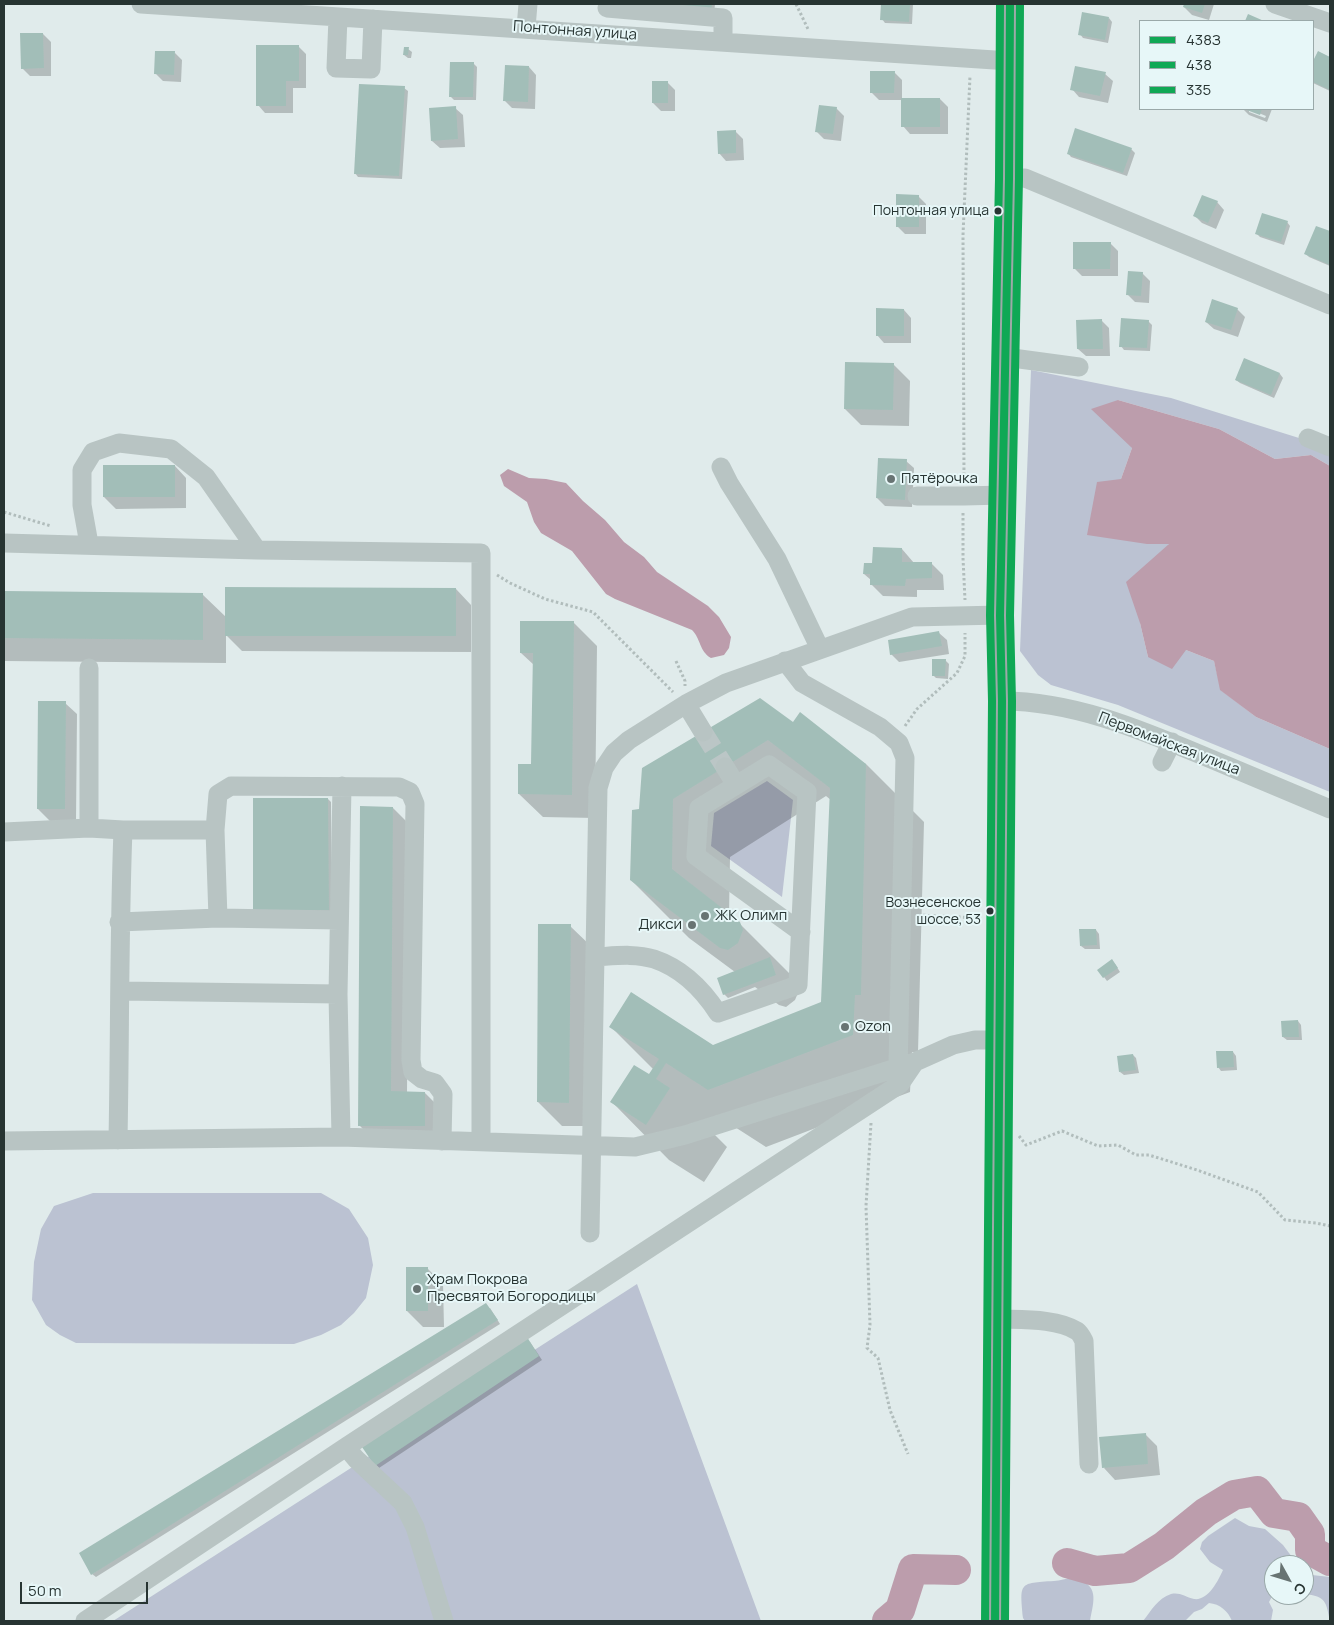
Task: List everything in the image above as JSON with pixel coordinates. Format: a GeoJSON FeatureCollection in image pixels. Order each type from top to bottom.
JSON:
{"type":"FeatureCollection","features":[{"type":"Feature","properties":{"kind":"main road"},"geometry":{"type":"LineString","coordinates":[[995,1621],[1002,701],[1000,615],[1009,179],[1010,4]]}},
{"type":"Feature","properties":{"kind":"street","name":"Понтонная улица"},"geometry":{"type":"LineString","coordinates":[[141,4],[190,5],[338,17],[1010,61]]}},
{"type":"Feature","properties":{"kind":"street"},"geometry":{"type":"LineString","coordinates":[[526,28],[528,4]]}},
{"type":"Feature","properties":{"kind":"street"},"geometry":{"type":"LineString","coordinates":[[1275,4],[1330,23]]}},
{"type":"Feature","properties":{"kind":"street"},"geometry":{"type":"LineString","coordinates":[[607,8],[727,11],[723,41]]}},
{"type":"Feature","properties":{"kind":"street"},"geometry":{"type":"LineString","coordinates":[[338,17],[336,68],[371,69],[373,19]]}},
{"type":"Feature","properties":{"kind":"street"},"geometry":{"type":"LineString","coordinates":[[1009,179],[1025,178],[1330,305]]}},
{"type":"Feature","properties":{"kind":"street"},"geometry":{"type":"LineString","coordinates":[[1005,357],[1079,367]]}},
{"type":"Feature","properties":{"kind":"street"},"geometry":{"type":"LineString","coordinates":[[1308,438],[1330,447]]}},
{"type":"Feature","properties":{"kind":"street"},"geometry":{"type":"LineString","coordinates":[[89,544],[82,505],[82,470],[93,452],[119,443],[171,449],[206,477],[258,550]]}},
{"type":"Feature","properties":{"kind":"street"},"geometry":{"type":"LineString","coordinates":[[721,467],[777,560],[820,649]]}},
{"type":"Feature","properties":{"kind":"street"},"geometry":{"type":"LineString","coordinates":[[917,496],[1003,495]]}},
{"type":"Feature","properties":{"kind":"street"},"geometry":{"type":"LineString","coordinates":[[4,543],[258,550],[481,553],[481,1141]]}},
{"type":"Feature","properties":{"kind":"street"},"geometry":{"type":"LineString","coordinates":[[590,1233],[598,788],[604,768],[614,753],[629,740],[686,704],[726,683],[912,617],[1000,615]]}},
{"type":"Feature","properties":{"kind":"street"},"geometry":{"type":"LineString","coordinates":[[85,1621],[346,1447],[900,1084],[907,1064],[902,914],[905,758],[899,743],[880,727],[802,683],[785,661]]}},
{"type":"Feature","properties":{"kind":"street"},"geometry":{"type":"LineString","coordinates":[[89,668],[89,828]]}},
{"type":"Feature","properties":{"kind":"street","name":"Первомайская улица"},"geometry":{"type":"LineString","coordinates":[[1002,701],[1026,701],[1047,704],[1110,719],[1172,742],[1330,809]]}},
{"type":"Feature","properties":{"kind":"street"},"geometry":{"type":"LineString","coordinates":[[686,704],[703,732]]}},
{"type":"Feature","properties":{"kind":"street"},"geometry":{"type":"LineString","coordinates":[[1162,762],[1172,742]]}},
{"type":"Feature","properties":{"kind":"street"},"geometry":{"type":"LineString","coordinates":[[595,957],[630,956],[654,959],[675,970],[693,983],[708,998],[718,1014],[798,985],[801,932],[807,792],[769,765],[699,808],[696,856],[801,932]]}},
{"type":"Feature","properties":{"kind":"street"},"geometry":{"type":"LineString","coordinates":[[725,767],[736,785]]}},
{"type":"Feature","properties":{"kind":"street"},"geometry":{"type":"LineString","coordinates":[[218,918],[215,830],[218,794],[231,786],[399,787],[410,792],[415,804],[411,1060],[413,1072],[422,1079],[435,1083],[443,1094],[442,1141]]}},
{"type":"Feature","properties":{"kind":"street"},"geometry":{"type":"LineString","coordinates":[[341,1137],[338,994],[342,786]]}},
{"type":"Feature","properties":{"kind":"street"},"geometry":{"type":"LineString","coordinates":[[4,832],[89,828],[215,830]]}},
{"type":"Feature","properties":{"kind":"street"},"geometry":{"type":"LineString","coordinates":[[118,1140],[119,922],[123,830]]}},
{"type":"Feature","properties":{"kind":"street"},"geometry":{"type":"LineString","coordinates":[[119,922],[218,918],[339,920]]}},
{"type":"Feature","properties":{"kind":"street"},"geometry":{"type":"LineString","coordinates":[[120,991],[338,994]]}},
{"type":"Feature","properties":{"kind":"street"},"geometry":{"type":"LineString","coordinates":[[4,1140],[341,1137],[464,1143],[481,1141],[635,1147],[685,1135],[907,1064],[953,1045],[975,1040],[1000,1040]]}},
{"type":"Feature","properties":{"kind":"street"},"geometry":{"type":"LineString","coordinates":[[998,1319],[1061,1325],[1078,1332],[1084,1340],[1089,1464]]}},
{"type":"Feature","properties":{"kind":"street"},"geometry":{"type":"LineString","coordinates":[[346,1447],[356,1459],[403,1503],[415,1527],[444,1621]]}},
{"type":"Feature","properties":{"kind":"path"},"geometry":{"type":"LineString","coordinates":[[796,4],[808,29]]}},
{"type":"Feature","properties":{"kind":"path"},"geometry":{"type":"LineString","coordinates":[[895,740],[917,709],[957,673],[965,656],[963,235],[970,70]]}},
{"type":"Feature","properties":{"kind":"path"},"geometry":{"type":"LineString","coordinates":[[481,566],[510,583],[545,599],[593,612],[686,704]]}},
{"type":"Feature","properties":{"kind":"path"},"geometry":{"type":"LineString","coordinates":[[676,661],[685,681],[686,704]]}},
{"type":"Feature","properties":{"kind":"path"},"geometry":{"type":"LineString","coordinates":[[902,914],[980,918]]}},
{"type":"Feature","properties":{"kind":"path"},"geometry":{"type":"LineString","coordinates":[[872,1102],[866,1206],[870,1325],[867,1348],[878,1358],[890,1410],[908,1454]]}},
{"type":"Feature","properties":{"kind":"path"},"geometry":{"type":"LineString","coordinates":[[1018,1135],[1026,1145],[1062,1131],[1098,1146],[1118,1145],[1136,1154],[1149,1155],[1258,1192],[1285,1220],[1316,1222],[1330,1226]]}},
{"type":"Feature","properties":{"kind":"shaded area"},"geometry":{"type":"Polygon","coordinates":[[[1031,370],[1171,398],[1299,438],[1330,452],[1330,466],[1311,455],[1275,459],[1219,429],[1118,400],[1132,448],[1121,479],[1147,544],[1169,544],[1140,623],[1148,657],[1186,650],[1214,661],[1221,690],[1256,717],[1330,749],[1330,792],[1118,705],[1051,685],[1038,675],[1020,651],[1031,370]]]}},
{"type":"Feature","properties":{"kind":"shaded area"},"geometry":{"type":"Polygon","coordinates":[[[1118,400],[1219,429],[1275,459],[1311,455],[1330,466],[1330,749],[1256,717],[1220,690],[1214,661],[1186,650],[1172,669],[1148,657],[1140,623],[1126,582],[1169,544],[1147,544],[1087,535],[1097,482],[1121,479],[1132,448],[1091,409],[1118,400]]]}},
{"type":"Feature","properties":{"kind":"shaded area"},"geometry":{"type":"Polygon","coordinates":[[[508,469],[529,478],[566,483],[605,520],[624,542],[644,557],[657,572],[708,606],[719,617],[731,637],[729,648],[724,655],[711,658],[704,652],[692,630],[606,594],[572,551],[541,533],[534,522],[527,502],[504,486],[500,475],[508,469]]]}},
{"type":"Feature","properties":{"kind":"shaded area"},"geometry":{"type":"Polygon","coordinates":[[[767,781],[793,800],[782,897],[711,846],[714,813],[767,781]]]}},
{"type":"Feature","properties":{"kind":"shaded area"},"geometry":{"type":"Polygon","coordinates":[[[93,1193],[321,1193],[349,1209],[368,1238],[373,1265],[366,1298],[341,1325],[321,1335],[294,1344],[76,1343],[46,1325],[32,1300],[34,1262],[41,1229],[54,1206],[93,1193]]]}},
{"type":"Feature","properties":{"kind":"shaded area"},"geometry":{"type":"Polygon","coordinates":[[[637,1284],[761,1621],[113,1621],[637,1284]]]}},
{"type":"Feature","properties":{"kind":"shaded area"},"geometry":{"type":"Polygon","coordinates":[[[1235,1518],[1249,1526],[1265,1529],[1283,1545],[1290,1555],[1264,1555],[1264,1605],[1270,1605],[1273,1610],[1271,1621],[1232,1621],[1223,1609],[1209,1603],[1202,1609],[1194,1612],[1185,1621],[1143,1621],[1155,1605],[1166,1596],[1177,1594],[1199,1599],[1208,1594],[1212,1589],[1223,1570],[1210,1562],[1200,1549],[1202,1542],[1235,1518]]]}},
{"type":"Feature","properties":{"kind":"shaded area"},"geometry":{"type":"Polygon","coordinates":[[[1314,1575],[1330,1577],[1330,1621],[1326,1605],[1314,1596],[1314,1575]]]}},
{"type":"Feature","properties":{"kind":"shaded area"},"geometry":{"type":"Polygon","coordinates":[[[1073,1578],[1088,1584],[1093,1594],[1090,1621],[1025,1621],[1023,1618],[1022,1598],[1024,1587],[1028,1584],[1073,1578]]]}},
{"type":"Feature","properties":{"kind":"building"},"geometry":{"type":"Polygon","coordinates":[[[642,4],[712,4],[711,12],[642,4]]]}},
{"type":"Feature","properties":{"kind":"building"},"geometry":{"type":"Polygon","coordinates":[[[881,4],[910,4],[909,22],[880,20],[881,4]]]}},
{"type":"Feature","properties":{"kind":"building"},"geometry":{"type":"Polygon","coordinates":[[[1184,4],[1205,4],[1202,13],[1183,7],[1184,4]]]}},
{"type":"Feature","properties":{"kind":"building"},"geometry":{"type":"Polygon","coordinates":[[[1082,12],[1109,17],[1105,40],[1078,35],[1082,12]]]}},
{"type":"Feature","properties":{"kind":"building"},"geometry":{"type":"Polygon","coordinates":[[[1248,14],[1262,20],[1245,20],[1248,14]]]}},
{"type":"Feature","properties":{"kind":"building"},"geometry":{"type":"Polygon","coordinates":[[[20,33],[43,33],[44,68],[21,69],[20,33]]]}},
{"type":"Feature","properties":{"kind":"building"},"geometry":{"type":"Polygon","coordinates":[[[256,45],[299,45],[299,81],[286,81],[286,106],[256,106],[256,45]]]}},
{"type":"Feature","properties":{"kind":"building"},"geometry":{"type":"Polygon","coordinates":[[[404,47],[409,47],[408,55],[403,55],[404,47]]]}},
{"type":"Feature","properties":{"kind":"building"},"geometry":{"type":"Polygon","coordinates":[[[155,51],[175,51],[174,75],[154,74],[155,51]]]}},
{"type":"Feature","properties":{"kind":"building"},"geometry":{"type":"Polygon","coordinates":[[[1318,51],[1330,57],[1330,90],[1314,82],[1314,59],[1318,51]]]}},
{"type":"Feature","properties":{"kind":"building"},"geometry":{"type":"Polygon","coordinates":[[[450,62],[474,62],[473,97],[449,97],[450,62]]]}},
{"type":"Feature","properties":{"kind":"building"},"geometry":{"type":"Polygon","coordinates":[[[505,65],[529,66],[528,102],[503,101],[505,65]]]}},
{"type":"Feature","properties":{"kind":"building"},"geometry":{"type":"Polygon","coordinates":[[[1075,66],[1106,72],[1100,96],[1070,90],[1075,66]]]}},
{"type":"Feature","properties":{"kind":"building"},"geometry":{"type":"Polygon","coordinates":[[[870,71],[895,71],[894,93],[870,93],[870,71]]]}},
{"type":"Feature","properties":{"kind":"building"},"geometry":{"type":"Polygon","coordinates":[[[652,81],[668,81],[668,103],[652,103],[652,81]]]}},
{"type":"Feature","properties":{"kind":"building"},"geometry":{"type":"Polygon","coordinates":[[[359,84],[405,86],[399,176],[354,174],[359,84]]]}},
{"type":"Feature","properties":{"kind":"building"},"geometry":{"type":"Polygon","coordinates":[[[901,98],[940,98],[940,127],[901,127],[901,98]]]}},
{"type":"Feature","properties":{"kind":"building"},"geometry":{"type":"Polygon","coordinates":[[[819,105],[837,107],[833,134],[815,132],[819,105]]]}},
{"type":"Feature","properties":{"kind":"building"},"geometry":{"type":"Polygon","coordinates":[[[456,106],[458,139],[431,141],[429,108],[456,106]]]}},
{"type":"Feature","properties":{"kind":"building"},"geometry":{"type":"Polygon","coordinates":[[[1247,110],[1262,110],[1260,115],[1247,110]]]}},
{"type":"Feature","properties":{"kind":"building"},"geometry":{"type":"Polygon","coordinates":[[[1075,128],[1132,148],[1123,173],[1067,154],[1075,128]]]}},
{"type":"Feature","properties":{"kind":"building"},"geometry":{"type":"Polygon","coordinates":[[[736,130],[736,153],[718,154],[717,131],[736,130]]]}},
{"type":"Feature","properties":{"kind":"building"},"geometry":{"type":"Polygon","coordinates":[[[896,194],[919,195],[919,227],[896,227],[896,194]]]}},
{"type":"Feature","properties":{"kind":"building"},"geometry":{"type":"Polygon","coordinates":[[[1202,195],[1218,201],[1208,223],[1193,216],[1202,195]]]}},
{"type":"Feature","properties":{"kind":"building"},"geometry":{"type":"Polygon","coordinates":[[[1262,213],[1288,221],[1281,242],[1255,234],[1262,213]]]}},
{"type":"Feature","properties":{"kind":"building"},"geometry":{"type":"Polygon","coordinates":[[[1316,226],[1330,231],[1330,265],[1304,254],[1316,226]]]}},
{"type":"Feature","properties":{"kind":"building"},"geometry":{"type":"Polygon","coordinates":[[[1073,242],[1111,242],[1110,269],[1073,269],[1073,242]]]}},
{"type":"Feature","properties":{"kind":"building"},"geometry":{"type":"Polygon","coordinates":[[[1128,271],[1143,272],[1141,296],[1126,295],[1128,271]]]}},
{"type":"Feature","properties":{"kind":"building"},"geometry":{"type":"Polygon","coordinates":[[[1212,299],[1238,308],[1231,330],[1205,322],[1212,299]]]}},
{"type":"Feature","properties":{"kind":"building"},"geometry":{"type":"Polygon","coordinates":[[[876,308],[904,309],[904,336],[876,336],[876,308]]]}},
{"type":"Feature","properties":{"kind":"building"},"geometry":{"type":"Polygon","coordinates":[[[1121,318],[1149,320],[1147,348],[1119,347],[1121,318]]]}},
{"type":"Feature","properties":{"kind":"building"},"geometry":{"type":"Polygon","coordinates":[[[1102,319],[1103,349],[1077,349],[1076,320],[1102,319]]]}},
{"type":"Feature","properties":{"kind":"building"},"geometry":{"type":"Polygon","coordinates":[[[1244,358],[1280,373],[1271,395],[1235,380],[1244,358]]]}},
{"type":"Feature","properties":{"kind":"building"},"geometry":{"type":"Polygon","coordinates":[[[845,362],[894,363],[893,410],[844,409],[845,362]]]}},
{"type":"Feature","properties":{"kind":"building","name":"Пятёрочка"},"geometry":{"type":"Polygon","coordinates":[[[878,458],[907,459],[905,500],[876,498],[878,458]]]}},
{"type":"Feature","properties":{"kind":"building"},"geometry":{"type":"Polygon","coordinates":[[[103,465],[175,465],[175,497],[103,497],[103,465]]]}},
{"type":"Feature","properties":{"kind":"building"},"geometry":{"type":"Polygon","coordinates":[[[873,547],[902,548],[902,562],[932,562],[932,578],[906,579],[905,586],[870,585],[870,574],[863,574],[864,563],[872,563],[873,547]]]}},
{"type":"Feature","properties":{"kind":"building"},"geometry":{"type":"Polygon","coordinates":[[[225,587],[456,588],[456,636],[225,636],[225,587]]]}},
{"type":"Feature","properties":{"kind":"building"},"geometry":{"type":"Polygon","coordinates":[[[4,591],[203,593],[203,640],[4,638],[4,591]]]}},
{"type":"Feature","properties":{"kind":"building"},"geometry":{"type":"Polygon","coordinates":[[[520,621],[574,621],[572,795],[518,794],[518,764],[531,764],[533,653],[520,653],[520,621]]]}},
{"type":"Feature","properties":{"kind":"building"},"geometry":{"type":"Polygon","coordinates":[[[939,631],[942,646],[890,655],[888,640],[939,631]]]}},
{"type":"Feature","properties":{"kind":"building"},"geometry":{"type":"Polygon","coordinates":[[[932,659],[946,659],[945,676],[932,676],[932,659]]]}},
{"type":"Feature","properties":{"kind":"building","name":"ЖК Олимп"},"geometry":{"type":"Polygon","coordinates":[[[760,698],[793,722],[800,712],[866,764],[861,995],[855,995],[853,1035],[708,1090],[666,1063],[656,1079],[670,1088],[646,1125],[610,1102],[634,1065],[649,1074],[659,1059],[609,1027],[631,992],[713,1045],[821,1002],[830,788],[768,740],[673,799],[672,869],[740,922],[743,930],[738,943],[728,950],[720,948],[630,880],[632,810],[639,809],[642,768],[760,698]]]}},
{"type":"Feature","properties":{"kind":"building"},"geometry":{"type":"Polygon","coordinates":[[[38,701],[66,701],[65,809],[37,809],[38,701]]]}},
{"type":"Feature","properties":{"kind":"building"},"geometry":{"type":"Polygon","coordinates":[[[253,798],[328,798],[329,910],[253,911],[253,798]]]}},
{"type":"Feature","properties":{"kind":"building"},"geometry":{"type":"Polygon","coordinates":[[[360,806],[393,807],[391,1091],[425,1092],[425,1126],[358,1126],[360,806]]]}},
{"type":"Feature","properties":{"kind":"building"},"geometry":{"type":"Polygon","coordinates":[[[538,924],[571,924],[569,1103],[537,1102],[538,924]]]}},
{"type":"Feature","properties":{"kind":"building"},"geometry":{"type":"Polygon","coordinates":[[[1079,929],[1096,929],[1097,945],[1080,946],[1079,929]]]}},
{"type":"Feature","properties":{"kind":"building"},"geometry":{"type":"Polygon","coordinates":[[[770,957],[776,975],[723,995],[717,978],[770,957]]]}},
{"type":"Feature","properties":{"kind":"building"},"geometry":{"type":"Polygon","coordinates":[[[1112,959],[1118,968],[1103,978],[1097,970],[1112,959]]]}},
{"type":"Feature","properties":{"kind":"building"},"geometry":{"type":"Polygon","coordinates":[[[1298,1020],[1299,1037],[1282,1037],[1281,1021],[1298,1020]]]}},
{"type":"Feature","properties":{"kind":"building"},"geometry":{"type":"Polygon","coordinates":[[[1216,1051],[1233,1051],[1234,1067],[1217,1068],[1216,1051]]]}},
{"type":"Feature","properties":{"kind":"building"},"geometry":{"type":"Polygon","coordinates":[[[1133,1054],[1136,1070],[1119,1072],[1117,1056],[1133,1054]]]}},
{"type":"Feature","properties":{"kind":"building","name":"Храм Покрова Пресвятой Богородицы"},"geometry":{"type":"Polygon","coordinates":[[[406,1267],[428,1267],[428,1311],[406,1311],[406,1267]]]}},
{"type":"Feature","properties":{"kind":"building"},"geometry":{"type":"Polygon","coordinates":[[[486,1303],[498,1320],[91,1575],[79,1553],[486,1303]]]}},
{"type":"Feature","properties":{"kind":"building"},"geometry":{"type":"Polygon","coordinates":[[[527,1337],[539,1356],[375,1466],[362,1447],[527,1337]]]}},
{"type":"Feature","properties":{"kind":"building"},"geometry":{"type":"Polygon","coordinates":[[[1146,1433],[1148,1464],[1102,1468],[1099,1437],[1146,1433]]]}},
{"type":"Feature","properties":{"kind":"waterway"},"geometry":{"type":"LineString","coordinates":[[1067,1563],[1095,1571],[1129,1568],[1164,1546],[1206,1512],[1234,1495],[1257,1491],[1274,1513],[1298,1517],[1310,1534],[1310,1550],[1330,1561]]}},
{"type":"Feature","properties":{"kind":"waterway"},"geometry":{"type":"LineString","coordinates":[[887,1621],[900,1610],[913,1569],[956,1570]]}},
{"type":"Feature","properties":{"kind":"tunnel"},"geometry":{"type":"LineString","coordinates":[[703,732],[725,767]]}},
{"type":"Feature","properties":{"kind":"transit line","name":"335"},"geometry":{"type":"LineString","coordinates":[[985,1621],[992,701],[990,615],[999,179],[1000,4]]}},
{"type":"Feature","properties":{"kind":"transit line","name":"438З"},"geometry":{"type":"LineString","coordinates":[[995,1621],[1002,701],[1000,615],[1009,179],[1010,4]]}},
{"type":"Feature","properties":{"kind":"transit line","name":"438"},"geometry":{"type":"LineString","coordinates":[[1005,1621],[1012,701],[1010,615],[1019,179],[1020,4]]}},
{"type":"Feature","properties":{"kind":"place","name":"Понтонная улица"},"geometry":{"type":"Point","coordinates":[998,211]}},
{"type":"Feature","properties":{"kind":"place","name":"Пятёрочка"},"geometry":{"type":"Point","coordinates":[891,479]}},
{"type":"Feature","properties":{"kind":"place","name":"Вознесенское шоссе, 53"},"geometry":{"type":"Point","coordinates":[990,911]}},
{"type":"Feature","properties":{"kind":"place","name":"ЖК Олимп"},"geometry":{"type":"Point","coordinates":[705,916]}},
{"type":"Feature","properties":{"kind":"place","name":"Дикси"},"geometry":{"type":"Point","coordinates":[692,925]}},
{"type":"Feature","properties":{"kind":"place","name":"Ozon"},"geometry":{"type":"Point","coordinates":[845,1027]}},
{"type":"Feature","properties":{"kind":"place","name":"Храм Покрова Пресвятой Богородицы"},"geometry":{"type":"Point","coordinates":[417,1289]}}]}
